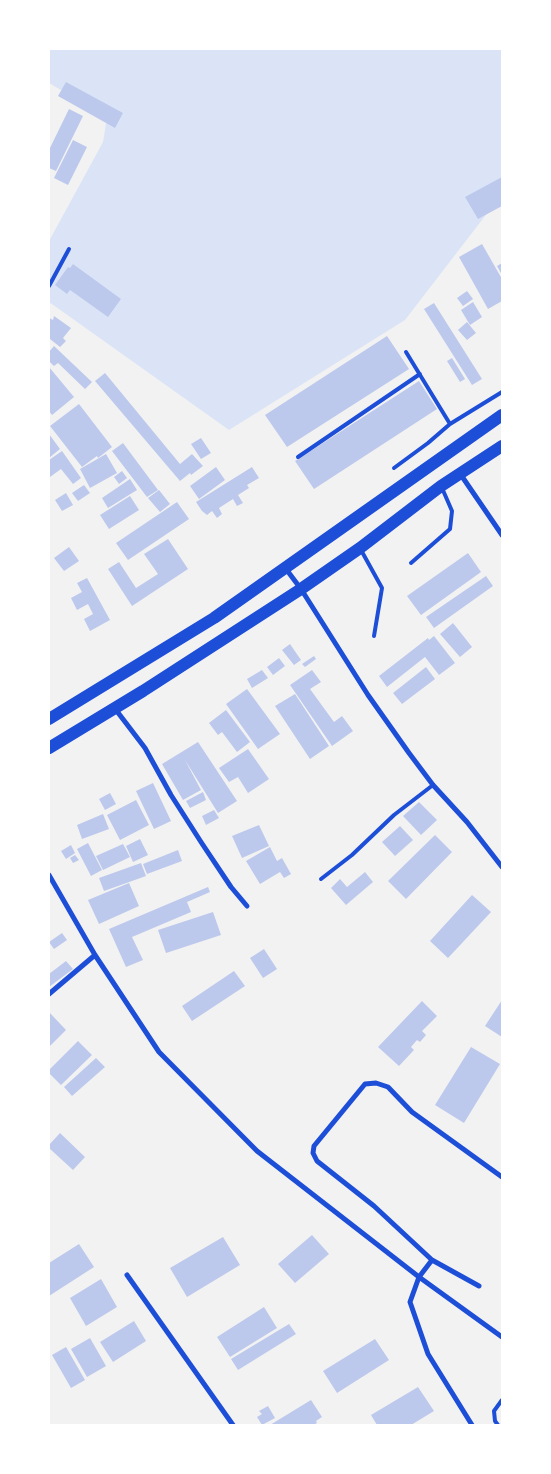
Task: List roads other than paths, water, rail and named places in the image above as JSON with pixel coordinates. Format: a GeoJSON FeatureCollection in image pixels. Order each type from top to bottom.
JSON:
{"type":"FeatureCollection","features":[{"type":"Feature","properties":{"kind":"highway"},"geometry":{"type":"LineString","coordinates":[[49,719],[214,618],[502,415]]}},
{"type":"Feature","properties":{"kind":"highway"},"geometry":{"type":"LineString","coordinates":[[49,748],[301,589],[360,548],[441,486],[461,475],[502,446]]}},
{"type":"Feature","properties":{"kind":"street"},"geometry":{"type":"LineString","coordinates":[[461,475],[502,535]]}},
{"type":"Feature","properties":{"kind":"street"},"geometry":{"type":"LineString","coordinates":[[286,569],[301,589],[368,695],[433,785],[467,822],[502,867]]}},
{"type":"Feature","properties":{"kind":"street"},"geometry":{"type":"LineString","coordinates":[[115,708],[140,740],[171,795],[196,834],[231,887],[247,906]]}},
{"type":"Feature","properties":{"kind":"street"},"geometry":{"type":"LineString","coordinates":[[49,875],[95,955],[159,1052],[265,1157],[419,1277],[502,1337]]}},
{"type":"Feature","properties":{"kind":"street"},"geometry":{"type":"LineString","coordinates":[[49,994],[95,955]]}},
{"type":"Feature","properties":{"kind":"street"},"geometry":{"type":"LineString","coordinates":[[479,1286],[432,1260],[374,1206],[317,1161],[313,1153],[314,1146],[365,1084],[376,1083],[388,1087],[412,1112],[502,1178]]}},
{"type":"Feature","properties":{"kind":"street"},"geometry":{"type":"LineString","coordinates":[[432,1260],[419,1277],[410,1302],[428,1354],[472,1425]]}},
{"type":"Feature","properties":{"kind":"street"},"geometry":{"type":"LineString","coordinates":[[127,1275],[233,1425]]}},
{"type":"Feature","properties":{"kind":"lane"},"geometry":{"type":"LineString","coordinates":[[49,286],[50,278],[69,249]]}},
{"type":"Feature","properties":{"kind":"lane"},"geometry":{"type":"LineString","coordinates":[[406,352],[450,424]]}},
{"type":"Feature","properties":{"kind":"lane"},"geometry":{"type":"LineString","coordinates":[[298,457],[420,374]]}},
{"type":"Feature","properties":{"kind":"lane"},"geometry":{"type":"LineString","coordinates":[[394,468],[450,424],[502,392]]}},
{"type":"Feature","properties":{"kind":"lane"},"geometry":{"type":"LineString","coordinates":[[412,563],[450,529],[452,511],[441,486]]}},
{"type":"Feature","properties":{"kind":"lane"},"geometry":{"type":"LineString","coordinates":[[360,548],[382,588],[374,636]]}},
{"type":"Feature","properties":{"kind":"lane"},"geometry":{"type":"LineString","coordinates":[[321,879],[352,855],[394,816],[433,785]]}},
{"type":"Feature","properties":{"kind":"lane"},"geometry":{"type":"LineString","coordinates":[[498,1425],[495,1421],[494,1411],[502,1400]]}}]}
